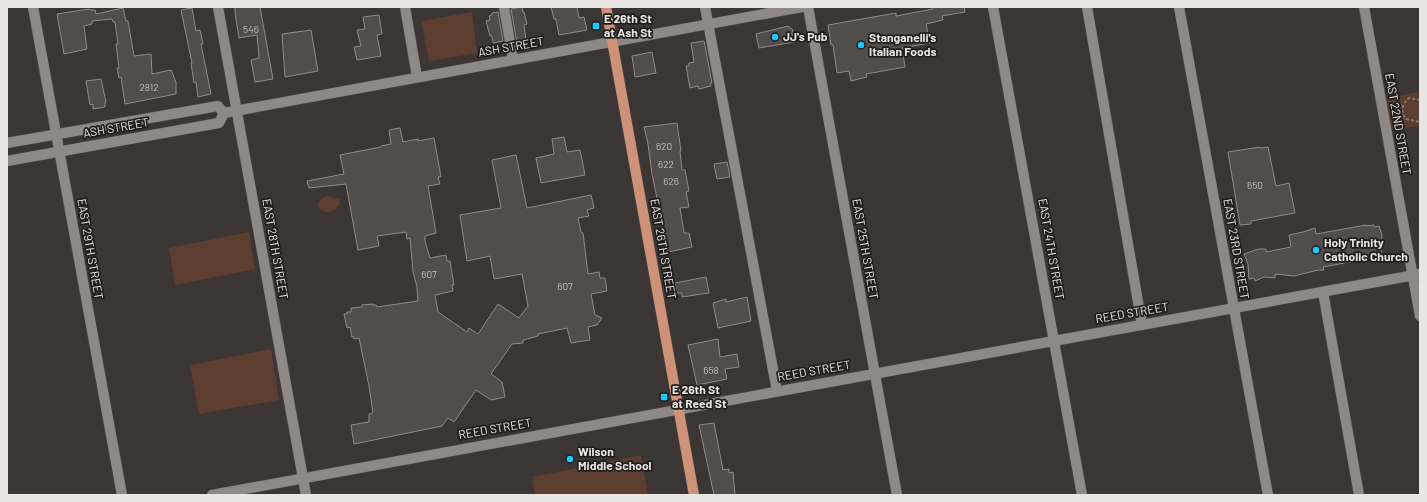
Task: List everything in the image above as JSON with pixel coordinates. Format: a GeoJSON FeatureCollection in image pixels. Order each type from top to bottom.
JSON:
{"type":"FeatureCollection","features":[{"type":"Feature","properties":{"kind":"main road","name":"EAST 26TH STREET"},"geometry":{"type":"LineString","coordinates":[[606,7],[694,495]]}},
{"type":"Feature","properties":{"kind":"street","name":"EAST 29TH STREET"},"geometry":{"type":"LineString","coordinates":[[33,7],[122,495]]}},
{"type":"Feature","properties":{"kind":"street","name":"EAST 28TH STREET"},"geometry":{"type":"LineString","coordinates":[[218,7],[306,495]]}},
{"type":"Feature","properties":{"kind":"street"},"geometry":{"type":"LineString","coordinates":[[404,7],[417,78]]}},
{"type":"Feature","properties":{"kind":"street"},"geometry":{"type":"LineString","coordinates":[[504,7],[513,60]]}},
{"type":"Feature","properties":{"kind":"street"},"geometry":{"type":"LineString","coordinates":[[705,7],[777,391]]}},
{"type":"Feature","properties":{"kind":"street","name":"ASH STREET"},"geometry":{"type":"LineString","coordinates":[[224,113],[802,7]]}},
{"type":"Feature","properties":{"kind":"street","name":"EAST 25TH STREET"},"geometry":{"type":"LineString","coordinates":[[808,7],[897,495]]}},
{"type":"Feature","properties":{"kind":"street","name":"EAST 24TH STREET"},"geometry":{"type":"LineString","coordinates":[[993,7],[1082,495]]}},
{"type":"Feature","properties":{"kind":"street"},"geometry":{"type":"LineString","coordinates":[[1086,7],[1142,325]]}},
{"type":"Feature","properties":{"kind":"street","name":"EAST 23RD STREET"},"geometry":{"type":"LineString","coordinates":[[1179,7],[1268,495]]}},
{"type":"Feature","properties":{"kind":"street","name":"EAST 22ND STREET"},"geometry":{"type":"LineString","coordinates":[[1364,7],[1416,275],[1420,316]]}},
{"type":"Feature","properties":{"kind":"street","name":"ASH STREET"},"geometry":{"type":"LineString","coordinates":[[7,143],[218,106],[224,113]]}},
{"type":"Feature","properties":{"kind":"street","name":"ASH STREET"},"geometry":{"type":"LineString","coordinates":[[7,160],[220,122],[224,113]]}},
{"type":"Feature","properties":{"kind":"street","name":"REED STREET"},"geometry":{"type":"LineString","coordinates":[[212,495],[1416,275]]}},
{"type":"Feature","properties":{"kind":"street"},"geometry":{"type":"LineString","coordinates":[[1323,292],[1359,495]]}},
{"type":"Feature","properties":{"kind":"path"},"geometry":{"type":"LineString","coordinates":[[1420,100],[1408,98],[1403,107],[1403,114],[1410,120],[1420,122]]}},
{"type":"Feature","properties":{"kind":"path"},"geometry":{"type":"LineString","coordinates":[[1398,115],[1403,114]]}},
{"type":"Feature","properties":{"kind":"shaded area"},"geometry":{"type":"Polygon","coordinates":[[[472,12],[477,53],[429,61],[421,21],[472,12]]]}},
{"type":"Feature","properties":{"kind":"shaded area"},"geometry":{"type":"Polygon","coordinates":[[[1420,92],[1420,126],[1391,130],[1385,98],[1420,92]]]}},
{"type":"Feature","properties":{"kind":"shaded area"},"geometry":{"type":"Polygon","coordinates":[[[326,196],[339,199],[340,203],[335,209],[329,212],[322,211],[317,205],[319,201],[326,196]]]}},
{"type":"Feature","properties":{"kind":"shaded area"},"geometry":{"type":"Polygon","coordinates":[[[249,232],[255,269],[175,285],[169,248],[249,232]]]}},
{"type":"Feature","properties":{"kind":"shaded area"},"geometry":{"type":"Polygon","coordinates":[[[271,349],[279,400],[199,414],[190,365],[271,349]]]}},
{"type":"Feature","properties":{"kind":"shaded area"},"geometry":{"type":"Polygon","coordinates":[[[641,455],[648,495],[535,495],[532,477],[641,455]]]}},
{"type":"Feature","properties":{"kind":"building"},"geometry":{"type":"Polygon","coordinates":[[[235,7],[260,7],[273,79],[255,82],[251,60],[259,58],[257,35],[239,38],[235,7]]]}},
{"type":"Feature","properties":{"kind":"building"},"geometry":{"type":"Polygon","coordinates":[[[522,7],[527,24],[524,25],[526,41],[517,43],[511,9],[522,7]]]}},
{"type":"Feature","properties":{"kind":"building"},"geometry":{"type":"Polygon","coordinates":[[[551,7],[577,7],[579,18],[584,17],[587,30],[559,35],[556,19],[554,19],[551,7]]]}},
{"type":"Feature","properties":{"kind":"building"},"geometry":{"type":"Polygon","coordinates":[[[932,7],[964,7],[965,12],[942,16],[943,20],[926,24],[930,43],[902,48],[905,67],[866,74],[867,77],[851,81],[849,71],[837,73],[833,45],[831,45],[828,25],[896,13],[896,16],[933,9],[932,7]]]}},
{"type":"Feature","properties":{"kind":"building"},"geometry":{"type":"Polygon","coordinates":[[[123,8],[126,21],[128,21],[134,56],[151,54],[152,74],[171,70],[176,82],[176,94],[125,104],[121,77],[119,78],[117,68],[119,68],[116,44],[118,44],[115,22],[113,22],[112,19],[92,21],[92,24],[84,26],[87,49],[64,54],[57,14],[89,9],[95,10],[96,14],[123,8]]]}},
{"type":"Feature","properties":{"kind":"building"},"geometry":{"type":"Polygon","coordinates":[[[192,8],[196,31],[200,30],[203,44],[201,44],[211,94],[198,97],[196,82],[194,83],[192,63],[181,10],[192,8]]]}},
{"type":"Feature","properties":{"kind":"building"},"geometry":{"type":"Polygon","coordinates":[[[498,12],[503,41],[493,43],[486,21],[490,20],[489,16],[492,15],[492,13],[498,12]]]}},
{"type":"Feature","properties":{"kind":"building"},"geometry":{"type":"Polygon","coordinates":[[[379,15],[382,34],[377,35],[381,56],[357,60],[354,47],[361,46],[357,30],[365,29],[363,17],[379,15]]]}},
{"type":"Feature","properties":{"kind":"building"},"geometry":{"type":"Polygon","coordinates":[[[788,26],[793,30],[792,33],[794,42],[759,48],[756,34],[788,26]]]}},
{"type":"Feature","properties":{"kind":"building"},"geometry":{"type":"Polygon","coordinates":[[[311,30],[318,71],[285,77],[282,34],[311,30]]]}},
{"type":"Feature","properties":{"kind":"building"},"geometry":{"type":"Polygon","coordinates":[[[704,41],[712,83],[710,84],[711,86],[699,89],[698,86],[690,88],[686,66],[689,66],[689,63],[694,62],[691,43],[704,41]]]}},
{"type":"Feature","properties":{"kind":"building"},"geometry":{"type":"Polygon","coordinates":[[[652,52],[656,73],[635,77],[632,56],[652,52]]]}},
{"type":"Feature","properties":{"kind":"building"},"geometry":{"type":"Polygon","coordinates":[[[101,79],[106,102],[105,107],[93,109],[93,104],[90,105],[86,81],[101,79]]]}},
{"type":"Feature","properties":{"kind":"building"},"geometry":{"type":"Polygon","coordinates":[[[677,123],[682,170],[685,170],[689,191],[686,192],[689,207],[680,208],[684,233],[689,233],[692,247],[668,252],[644,127],[677,123]]]}},
{"type":"Feature","properties":{"kind":"building"},"geometry":{"type":"Polygon","coordinates":[[[400,128],[403,142],[434,138],[441,177],[438,177],[440,184],[428,186],[436,233],[425,236],[425,241],[430,258],[446,255],[447,261],[450,261],[454,285],[452,285],[453,291],[435,295],[438,312],[467,332],[469,328],[478,334],[498,304],[519,318],[528,306],[522,274],[494,279],[490,256],[467,261],[460,215],[501,208],[492,160],[516,155],[527,208],[591,195],[594,208],[587,210],[589,216],[578,218],[581,232],[583,233],[588,274],[599,272],[600,278],[605,278],[607,291],[591,294],[595,315],[602,318],[597,325],[588,327],[590,340],[571,343],[567,328],[538,334],[538,336],[523,340],[523,343],[512,344],[491,374],[502,382],[505,397],[491,400],[476,390],[454,422],[448,418],[442,426],[354,444],[351,425],[369,422],[369,414],[373,413],[359,338],[354,339],[354,337],[352,337],[350,327],[347,328],[344,314],[351,312],[351,308],[362,307],[362,305],[373,304],[377,307],[418,301],[417,287],[413,272],[410,238],[407,239],[406,232],[377,236],[379,246],[358,250],[346,184],[309,188],[307,181],[344,174],[340,155],[391,144],[389,130],[400,128]]]}},
{"type":"Feature","properties":{"kind":"building"},"geometry":{"type":"Polygon","coordinates":[[[564,137],[567,152],[580,150],[585,175],[541,183],[536,158],[554,154],[552,139],[564,137]]]}},
{"type":"Feature","properties":{"kind":"building"},"geometry":{"type":"Polygon","coordinates":[[[1268,147],[1276,186],[1289,183],[1295,213],[1251,221],[1251,224],[1240,225],[1228,152],[1268,147]]]}},
{"type":"Feature","properties":{"kind":"building"},"geometry":{"type":"Polygon","coordinates":[[[727,162],[730,177],[717,179],[714,164],[727,162]]]}},
{"type":"Feature","properties":{"kind":"building"},"geometry":{"type":"Polygon","coordinates":[[[1366,225],[1374,225],[1375,227],[1379,226],[1382,235],[1381,256],[1323,267],[1324,270],[1294,276],[1275,274],[1275,278],[1264,277],[1255,281],[1254,278],[1249,279],[1248,264],[1244,254],[1258,249],[1266,249],[1266,252],[1291,247],[1289,235],[1315,228],[1316,234],[1366,225]]]}},
{"type":"Feature","properties":{"kind":"building"},"geometry":{"type":"Polygon","coordinates":[[[706,277],[709,293],[682,297],[682,293],[677,293],[675,283],[706,277]]]}},
{"type":"Feature","properties":{"kind":"building"},"geometry":{"type":"Polygon","coordinates":[[[747,297],[751,321],[718,328],[713,303],[726,299],[726,302],[747,297]]]}},
{"type":"Feature","properties":{"kind":"building"},"geometry":{"type":"Polygon","coordinates":[[[718,339],[720,357],[737,354],[739,367],[725,369],[727,379],[697,385],[688,345],[718,339]]]}},
{"type":"Feature","properties":{"kind":"building"},"geometry":{"type":"Polygon","coordinates":[[[714,423],[723,470],[729,469],[729,473],[733,472],[735,495],[714,495],[699,425],[714,423]]]}},
{"type":"Feature","properties":{"kind":"place","name":"E 26th St at Ash St"},"geometry":{"type":"Point","coordinates":[596,26]}},
{"type":"Feature","properties":{"kind":"place","name":"JJ's Pub"},"geometry":{"type":"Point","coordinates":[775,37]}},
{"type":"Feature","properties":{"kind":"place","name":"Stanganelli's Italian Foods"},"geometry":{"type":"Point","coordinates":[861,45]}},
{"type":"Feature","properties":{"kind":"place","name":"Holy Trinity Catholic Church"},"geometry":{"type":"Point","coordinates":[1316,250]}},
{"type":"Feature","properties":{"kind":"place","name":"E 26th St at Reed St"},"geometry":{"type":"Point","coordinates":[664,397]}},
{"type":"Feature","properties":{"kind":"place","name":"Wilson Middle School"},"geometry":{"type":"Point","coordinates":[570,459]}}]}
